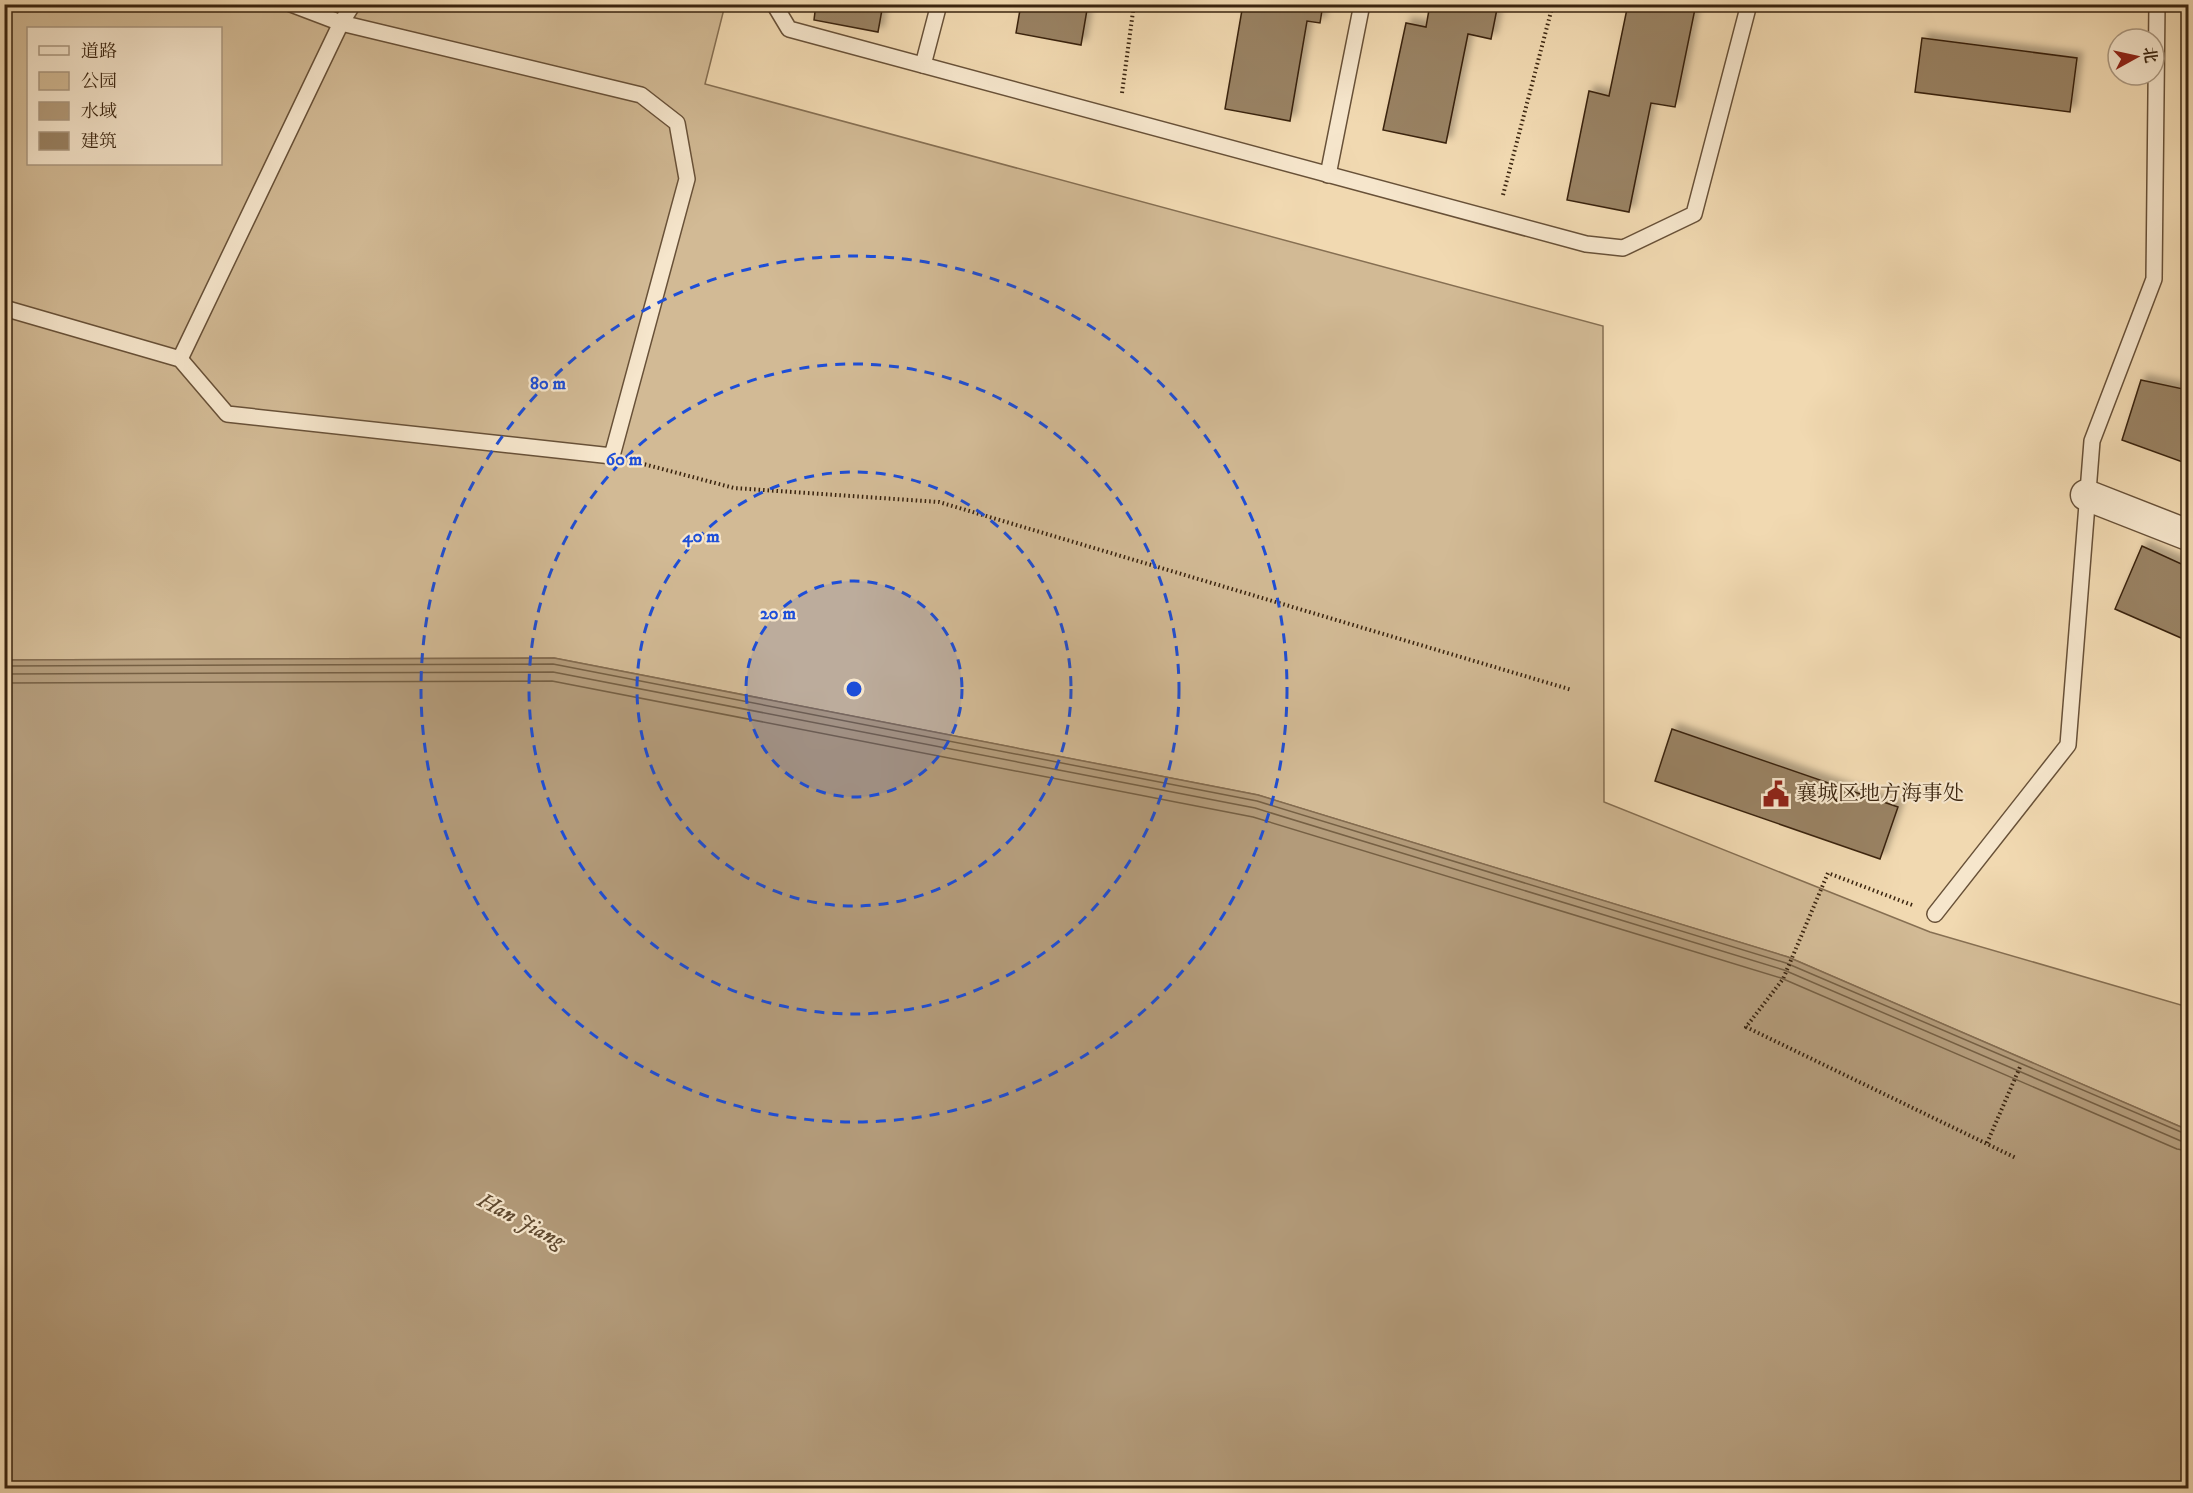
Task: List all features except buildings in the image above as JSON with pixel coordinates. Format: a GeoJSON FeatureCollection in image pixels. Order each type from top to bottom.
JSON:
{"type":"FeatureCollection","features":[{"type":"Feature","properties":{"kind":"street"},"geometry":{"type":"LineString","coordinates":[[2086,495],[2188,536]]}},
{"type":"Feature","properties":{"kind":"lane"},"geometry":{"type":"LineString","coordinates":[[4,308],[180,359],[227,414],[612,456],[687,178],[677,123],[641,95],[341,23],[291,4]]}},
{"type":"Feature","properties":{"kind":"lane"},"geometry":{"type":"LineString","coordinates":[[180,359],[341,23],[353,4]]}},
{"type":"Feature","properties":{"kind":"lane"},"geometry":{"type":"LineString","coordinates":[[774,4],[789,29],[1587,244],[1623,248],[1694,214],[1749,4]]}},
{"type":"Feature","properties":{"kind":"lane"},"geometry":{"type":"LineString","coordinates":[[923,65],[939,4]]}},
{"type":"Feature","properties":{"kind":"lane"},"geometry":{"type":"LineString","coordinates":[[1328,175],[1362,4]]}},
{"type":"Feature","properties":{"kind":"lane"},"geometry":{"type":"LineString","coordinates":[[1935,914],[2068,745],[2092,441],[2154,279],[2157,4]]}},
{"type":"Feature","properties":{"kind":"path"},"geometry":{"type":"LineString","coordinates":[[1119,118],[1134,4]]}},
{"type":"Feature","properties":{"kind":"path"},"geometry":{"type":"LineString","coordinates":[[1496,220],[1553,4]]}},
{"type":"Feature","properties":{"kind":"path"},"geometry":{"type":"LineString","coordinates":[[612,456],[734,488],[939,502],[1572,690]]}},
{"type":"Feature","properties":{"kind":"path"},"geometry":{"type":"LineString","coordinates":[[1935,914],[1828,873],[1783,978],[1746,1027],[2016,1158]]}},
{"type":"Feature","properties":{"kind":"path"},"geometry":{"type":"LineString","coordinates":[[1987,1143],[2020,1067]]}},
{"type":"Feature","properties":{"kind":"green space"},"geometry":{"type":"Polygon","coordinates":[[[4,5],[725,5],[705,84],[1603,326],[1604,802],[1930,932],[2188,1007],[2188,1130],[1788,957],[1258,795],[554,658],[5,660],[4,5]]]}},
{"type":"Feature","properties":{"kind":"water","name":"Han Jiang"},"geometry":{"type":"Polygon","coordinates":[[[554,658],[1258,795],[1788,957],[2188,1130],[2188,1488],[5,1488],[5,660],[554,658]]]}},
{"type":"Feature","properties":{"kind":"place","name":"襄城区地方海事处"},"geometry":{"type":"Point","coordinates":[1776,794]}}]}
